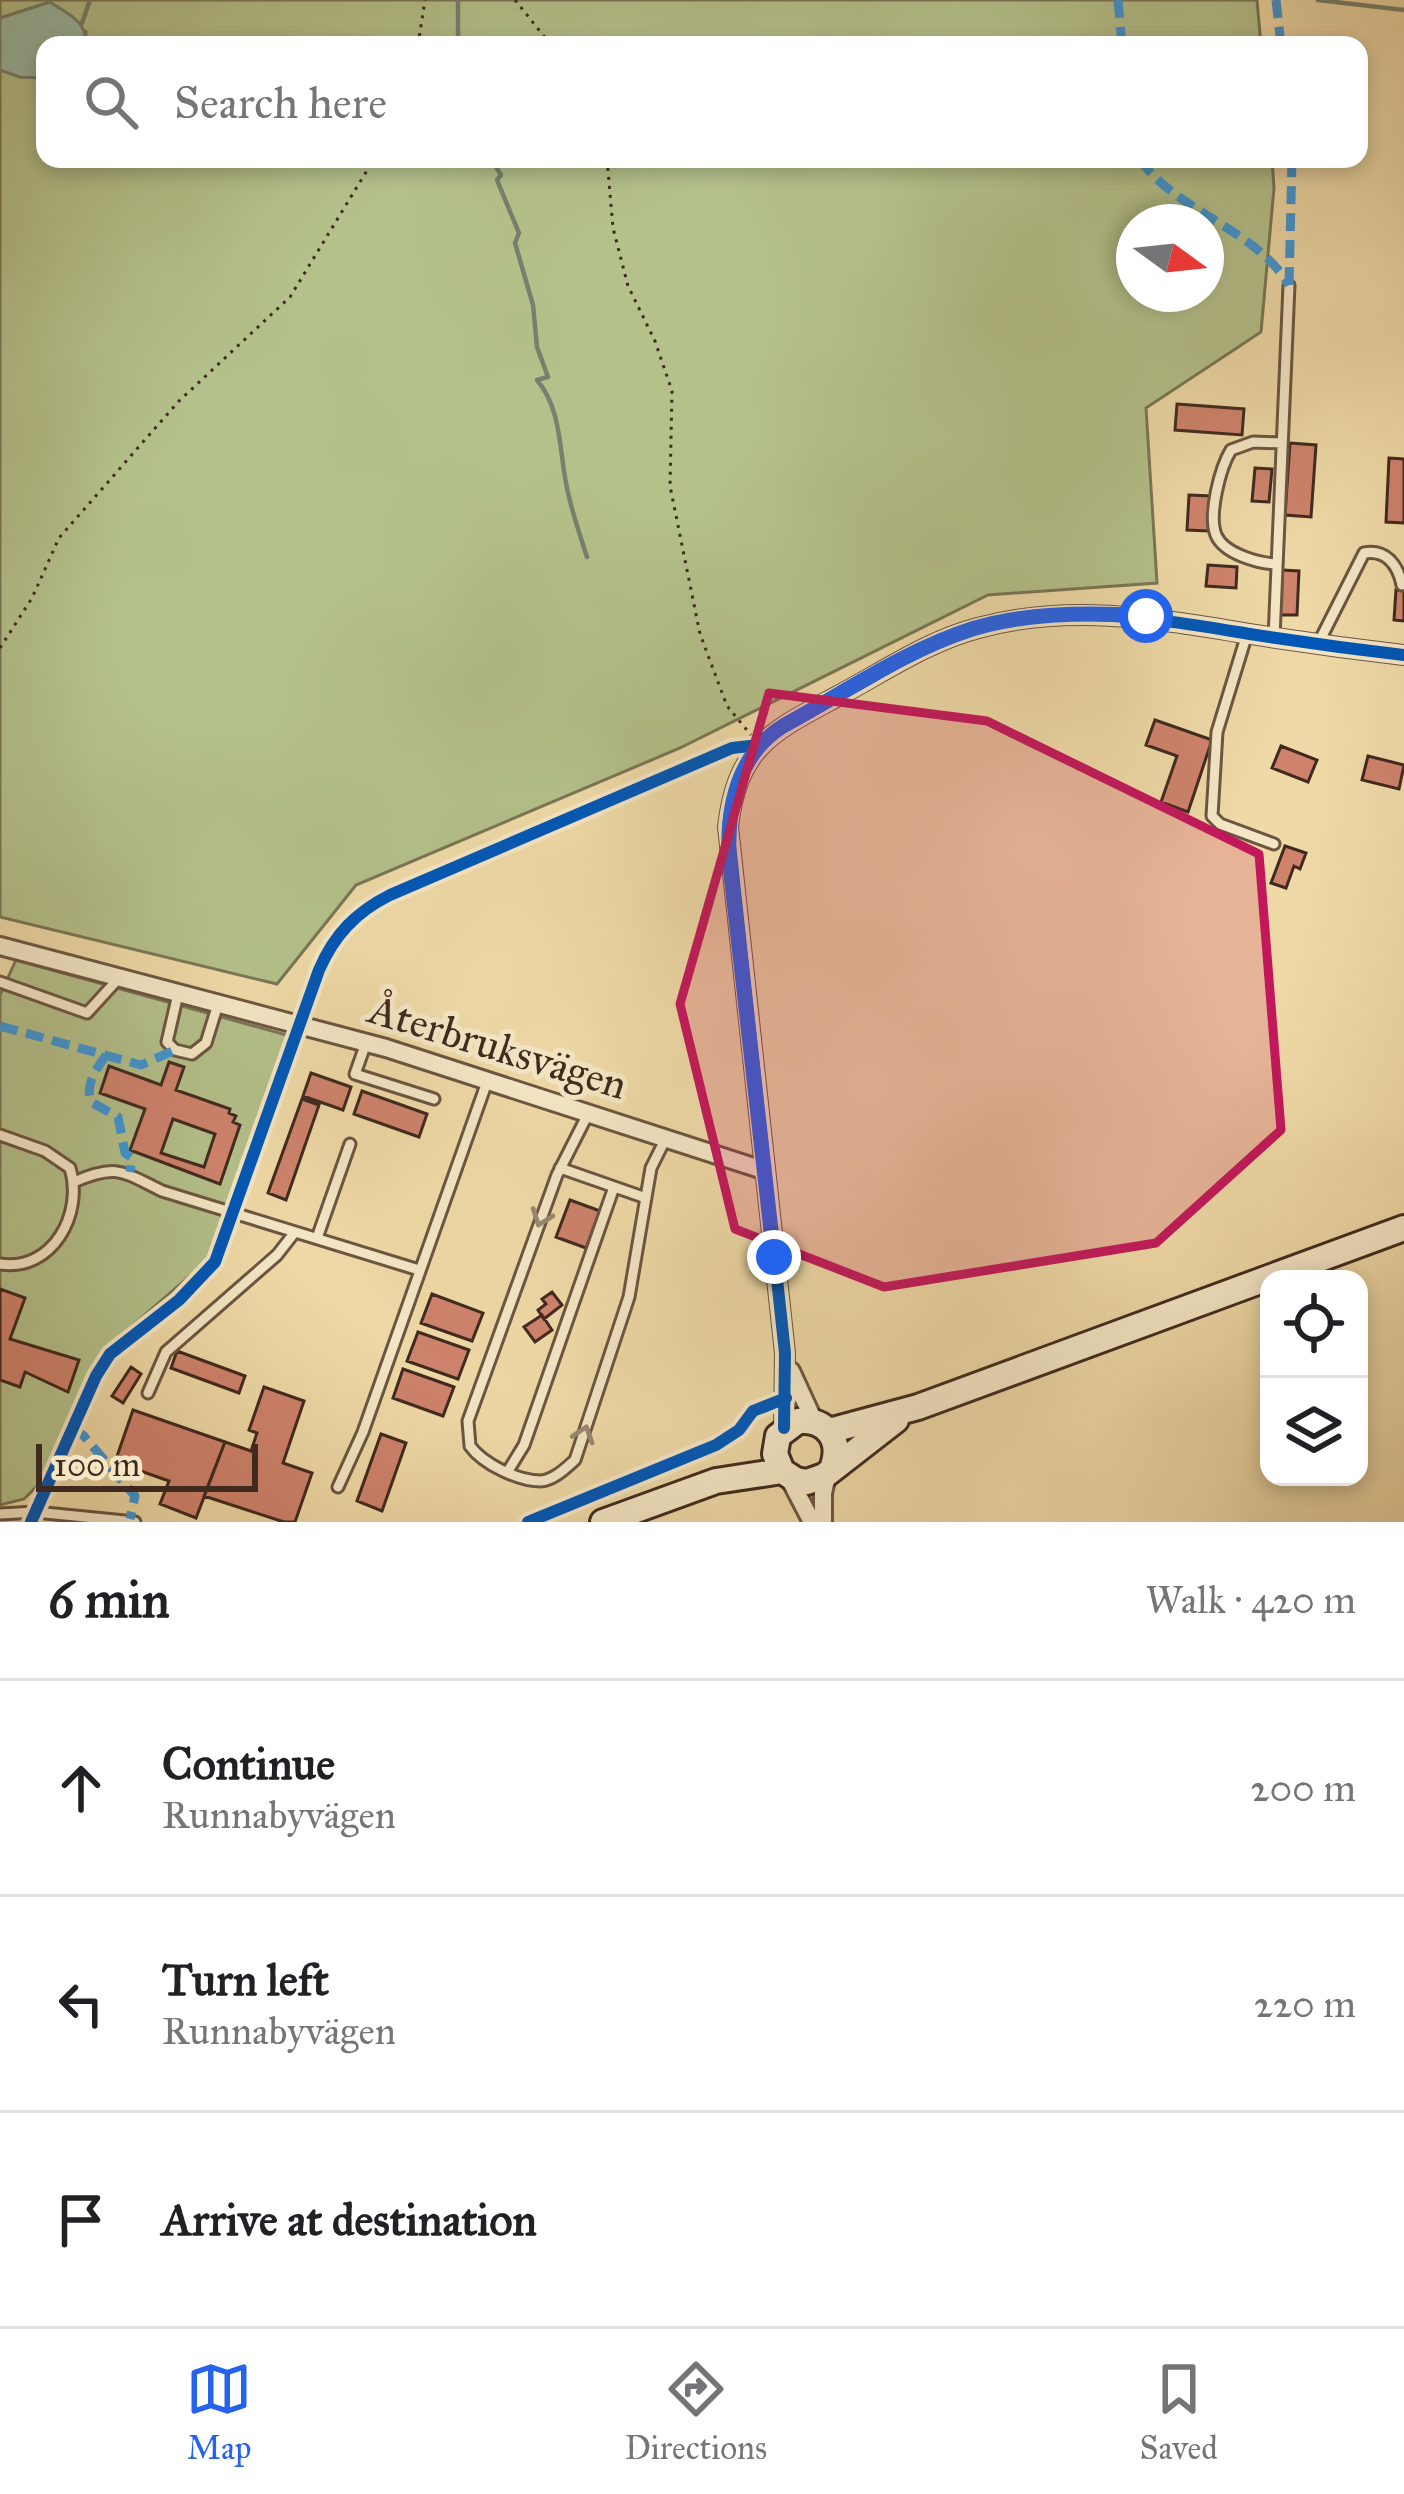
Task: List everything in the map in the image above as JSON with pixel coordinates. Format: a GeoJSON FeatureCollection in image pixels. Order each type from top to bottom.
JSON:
{"type":"FeatureCollection","features":[{"type":"Feature","properties":{"kind":"main road"},"geometry":{"type":"LineString","coordinates":[[716,1481],[798,1420],[821,1425],[918,1407],[1404,1228]]}},
{"type":"Feature","properties":{"kind":"main road"},"geometry":{"type":"LineString","coordinates":[[602,1522],[716,1481],[786,1474],[807,1482],[918,1407]]}},
{"type":"Feature","properties":{"kind":"main road"},"geometry":{"type":"LineString","coordinates":[[821,1425],[836,1447],[831,1469]]}},
{"type":"Feature","properties":{"kind":"main road"},"geometry":{"type":"LineString","coordinates":[[781,1432],[775,1454],[786,1474]]}},
{"type":"Feature","properties":{"kind":"street"},"geometry":{"type":"LineString","coordinates":[[781,1432],[785,1353],[728,827],[737,782],[759,745],[783,726],[911,656],[986,626],[1110,614],[1404,655]]}},
{"type":"Feature","properties":{"kind":"street","name":"Återbruksvägen"},"geometry":{"type":"LineString","coordinates":[[3,951],[366,1043],[763,1170]]}},
{"type":"Feature","properties":{"kind":"street"},"geometry":{"type":"LineString","coordinates":[[785,1353],[821,1425]]}},
{"type":"Feature","properties":{"kind":"street"},"geometry":{"type":"LineString","coordinates":[[823,1522],[823,1493],[831,1469]]}},
{"type":"Feature","properties":{"kind":"street"},"geometry":{"type":"LineString","coordinates":[[786,1474],[812,1522]]}},
{"type":"Feature","properties":{"kind":"lane"},"geometry":{"type":"LineString","coordinates":[[1274,638],[1289,285]]}},
{"type":"Feature","properties":{"kind":"lane"},"geometry":{"type":"LineString","coordinates":[[1276,564],[1254,561],[1219,539],[1215,533],[1216,492],[1231,449],[1253,442],[1282,443]]}},
{"type":"Feature","properties":{"kind":"lane"},"geometry":{"type":"LineString","coordinates":[[1318,644],[1364,553],[1376,550],[1387,556],[1402,585]]}},
{"type":"Feature","properties":{"kind":"lane"},"geometry":{"type":"LineString","coordinates":[[1247,634],[1217,732],[1212,816],[1220,824],[1274,844]]}},
{"type":"Feature","properties":{"kind":"lane"},"geometry":{"type":"LineString","coordinates":[[0,982],[87,1013],[119,978]]}},
{"type":"Feature","properties":{"kind":"lane"},"geometry":{"type":"LineString","coordinates":[[178,994],[166,1035],[175,1050],[193,1054],[206,1043],[218,1004]]}},
{"type":"Feature","properties":{"kind":"lane"},"geometry":{"type":"LineString","coordinates":[[366,1043],[355,1074],[434,1099]]}},
{"type":"Feature","properties":{"kind":"lane"},"geometry":{"type":"LineString","coordinates":[[338,1487],[370,1412],[488,1079]]}},
{"type":"Feature","properties":{"kind":"lane"},"geometry":{"type":"LineString","coordinates":[[589,1112],[560,1168],[468,1421],[475,1454],[508,1471],[541,1480],[575,1460],[629,1297],[651,1168],[666,1138]]}},
{"type":"Feature","properties":{"kind":"lane"},"geometry":{"type":"LineString","coordinates":[[0,1135],[45,1151],[70,1168],[76,1197],[57,1241],[29,1261],[0,1264]]}},
{"type":"Feature","properties":{"kind":"lane"},"geometry":{"type":"LineString","coordinates":[[317,1238],[350,1144]]}},
{"type":"Feature","properties":{"kind":"lane"},"geometry":{"type":"LineString","coordinates":[[560,1168],[646,1198]]}},
{"type":"Feature","properties":{"kind":"lane"},"geometry":{"type":"LineString","coordinates":[[74,1182],[98,1172],[130,1172],[162,1191],[419,1270]]}},
{"type":"Feature","properties":{"kind":"lane"},"geometry":{"type":"LineString","coordinates":[[508,1471],[524,1444],[614,1187]]}},
{"type":"Feature","properties":{"kind":"lane"},"geometry":{"type":"LineString","coordinates":[[148,1393],[166,1352],[277,1255],[296,1232]]}},
{"type":"Feature","properties":{"kind":"lane"},"geometry":{"type":"LineString","coordinates":[[0,1514],[35,1512],[135,1522]]}},
{"type":"Feature","properties":{"kind":"path"},"geometry":{"type":"LineString","coordinates":[[419,36],[424,0]]}},
{"type":"Feature","properties":{"kind":"path"},"geometry":{"type":"LineString","coordinates":[[515,0],[543,36]]}},
{"type":"Feature","properties":{"kind":"path"},"geometry":{"type":"LineString","coordinates":[[0,648],[32,598],[59,538],[178,401],[290,297],[369,168]]}},
{"type":"Feature","properties":{"kind":"path"},"geometry":{"type":"LineString","coordinates":[[608,168],[614,228],[628,286],[655,341],[672,391],[670,486],[700,634],[728,706],[759,745]]}},
{"type":"Feature","properties":{"kind":"highlighted area"},"geometry":{"type":"Polygon","coordinates":[[[769,693],[987,721],[1259,854],[1281,1130],[1156,1243],[884,1287],[735,1229],[680,1004],[769,693]]]}},
{"type":"Feature","properties":{"kind":"green space"},"geometry":{"type":"Polygon","coordinates":[[[0,0],[1257,0],[1260,36],[86,36],[50,2],[0,18],[0,0]]]}},
{"type":"Feature","properties":{"kind":"green space"},"geometry":{"type":"Polygon","coordinates":[[[0,70],[36,78],[36,168],[1273,168],[1261,332],[1146,408],[1157,583],[988,595],[680,748],[356,885],[277,984],[0,917],[0,70]]]}},
{"type":"Feature","properties":{"kind":"green space"},"geometry":{"type":"Polygon","coordinates":[[[16,960],[290,1036],[206,1262],[110,1345],[42,1481],[24,1499],[0,1505],[0,995],[16,960]]]}},
{"type":"Feature","properties":{"kind":"shaded area"},"geometry":{"type":"Polygon","coordinates":[[[50,2],[80,24],[85,36],[36,36],[36,78],[20,77],[0,70],[0,18],[50,2]]]}},
{"type":"Feature","properties":{"kind":"building"},"geometry":{"type":"Polygon","coordinates":[[[1177,404],[1244,409],[1242,435],[1175,430],[1177,404]]]}},
{"type":"Feature","properties":{"kind":"building"},"geometry":{"type":"Polygon","coordinates":[[[1290,443],[1316,445],[1311,517],[1285,515],[1290,443]]]}},
{"type":"Feature","properties":{"kind":"building"},"geometry":{"type":"Polygon","coordinates":[[[1389,458],[1404,459],[1404,523],[1386,522],[1389,458]]]}},
{"type":"Feature","properties":{"kind":"building"},"geometry":{"type":"Polygon","coordinates":[[[1255,468],[1272,469],[1269,502],[1252,501],[1255,468]]]}},
{"type":"Feature","properties":{"kind":"building"},"geometry":{"type":"Polygon","coordinates":[[[1189,495],[1211,496],[1208,531],[1187,530],[1189,495]]]}},
{"type":"Feature","properties":{"kind":"building"},"geometry":{"type":"Polygon","coordinates":[[[1208,565],[1237,567],[1236,588],[1206,586],[1208,565]]]}},
{"type":"Feature","properties":{"kind":"building"},"geometry":{"type":"Polygon","coordinates":[[[1282,570],[1299,571],[1297,615],[1280,615],[1282,570]]]}},
{"type":"Feature","properties":{"kind":"building"},"geometry":{"type":"Polygon","coordinates":[[[1396,590],[1404,591],[1404,621],[1394,620],[1396,590]]]}},
{"type":"Feature","properties":{"kind":"building"},"geometry":{"type":"Polygon","coordinates":[[[1155,720],[1212,740],[1188,812],[1161,802],[1177,756],[1146,745],[1155,720]]]}},
{"type":"Feature","properties":{"kind":"building"},"geometry":{"type":"Polygon","coordinates":[[[1281,746],[1317,760],[1308,782],[1272,768],[1281,746]]]}},
{"type":"Feature","properties":{"kind":"building"},"geometry":{"type":"Polygon","coordinates":[[[1368,756],[1404,765],[1399,789],[1362,780],[1368,756]]]}},
{"type":"Feature","properties":{"kind":"building"},"geometry":{"type":"Polygon","coordinates":[[[1285,846],[1306,853],[1300,869],[1294,866],[1286,888],[1271,883],[1285,846]]]}},
{"type":"Feature","properties":{"kind":"building"},"geometry":{"type":"Polygon","coordinates":[[[169,1062],[184,1067],[176,1090],[230,1109],[236,1116],[233,1122],[240,1125],[220,1184],[130,1150],[145,1109],[100,1093],[109,1066],[161,1085],[169,1062]],[[173,1119],[161,1153],[204,1167],[215,1134],[173,1119]]]}},
{"type":"Feature","properties":{"kind":"building"},"geometry":{"type":"Polygon","coordinates":[[[311,1073],[351,1087],[343,1110],[303,1096],[311,1073]]]}},
{"type":"Feature","properties":{"kind":"building"},"geometry":{"type":"Polygon","coordinates":[[[362,1091],[427,1114],[419,1137],[354,1114],[362,1091]]]}},
{"type":"Feature","properties":{"kind":"building"},"geometry":{"type":"Polygon","coordinates":[[[302,1099],[319,1105],[286,1200],[268,1193],[302,1099]]]}},
{"type":"Feature","properties":{"kind":"building"},"geometry":{"type":"Polygon","coordinates":[[[570,1200],[600,1211],[586,1248],[556,1237],[570,1200]]]}},
{"type":"Feature","properties":{"kind":"building"},"geometry":{"type":"Polygon","coordinates":[[[0,1289],[25,1298],[10,1339],[79,1360],[68,1392],[25,1372],[20,1387],[0,1380],[0,1289]]]}},
{"type":"Feature","properties":{"kind":"building"},"geometry":{"type":"Polygon","coordinates":[[[552,1292],[562,1305],[544,1319],[538,1310],[552,1292]]]}},
{"type":"Feature","properties":{"kind":"building"},"geometry":{"type":"Polygon","coordinates":[[[432,1294],[483,1313],[472,1341],[421,1323],[432,1294]]]}},
{"type":"Feature","properties":{"kind":"building"},"geometry":{"type":"Polygon","coordinates":[[[542,1315],[552,1330],[535,1342],[524,1327],[542,1315]]]}},
{"type":"Feature","properties":{"kind":"building"},"geometry":{"type":"Polygon","coordinates":[[[418,1332],[469,1350],[458,1379],[407,1361],[418,1332]]]}},
{"type":"Feature","properties":{"kind":"building"},"geometry":{"type":"Polygon","coordinates":[[[177,1351],[245,1376],[239,1393],[171,1368],[177,1351]]]}},
{"type":"Feature","properties":{"kind":"building"},"geometry":{"type":"Polygon","coordinates":[[[131,1367],[141,1374],[123,1403],[112,1396],[131,1367]]]}},
{"type":"Feature","properties":{"kind":"building"},"geometry":{"type":"Polygon","coordinates":[[[403,1369],[454,1387],[443,1416],[393,1398],[403,1369]]]}},
{"type":"Feature","properties":{"kind":"building"},"geometry":{"type":"Polygon","coordinates":[[[264,1387],[304,1401],[283,1463],[312,1473],[295,1522],[204,1496],[225,1442],[251,1451],[257,1433],[249,1430],[264,1387]]]}},
{"type":"Feature","properties":{"kind":"building"},"geometry":{"type":"Polygon","coordinates":[[[133,1410],[225,1442],[196,1518],[160,1504],[169,1481],[115,1462],[133,1410]]]}},
{"type":"Feature","properties":{"kind":"building"},"geometry":{"type":"Polygon","coordinates":[[[381,1434],[406,1443],[382,1511],[357,1501],[381,1434]]]}},
{"type":"Feature","properties":{"kind":"waterway"},"geometry":{"type":"LineString","coordinates":[[82,23],[90,0]]}},
{"type":"Feature","properties":{"kind":"waterway"},"geometry":{"type":"LineString","coordinates":[[458,0],[458,36]]}},
{"type":"Feature","properties":{"kind":"waterway"},"geometry":{"type":"LineString","coordinates":[[1318,0],[1404,10]]}},
{"type":"Feature","properties":{"kind":"waterway"},"geometry":{"type":"LineString","coordinates":[[497,168],[519,233],[515,243],[548,377],[537,380],[553,411],[568,493],[587,557]]}},
{"type":"Feature","properties":{"kind":"marked path"},"geometry":{"type":"LineString","coordinates":[[1118,0],[1121,36]]}},
{"type":"Feature","properties":{"kind":"marked path"},"geometry":{"type":"LineString","coordinates":[[1276,0],[1280,36]]}},
{"type":"Feature","properties":{"kind":"marked path"},"geometry":{"type":"LineString","coordinates":[[1147,168],[1172,192],[1256,249],[1289,285]]}},
{"type":"Feature","properties":{"kind":"marked path"},"geometry":{"type":"LineString","coordinates":[[1289,285],[1292,168]]}},
{"type":"Feature","properties":{"kind":"marked path"},"geometry":{"type":"LineString","coordinates":[[0,1026],[141,1065],[175,1050]]}},
{"type":"Feature","properties":{"kind":"marked path"},"geometry":{"type":"LineString","coordinates":[[106,1055],[92,1077],[91,1102],[118,1117],[125,1153],[132,1158],[130,1172]]}},
{"type":"Feature","properties":{"kind":"marked path"},"geometry":{"type":"LineString","coordinates":[[73,1429],[135,1496],[130,1519]]}},
{"type":"Feature","properties":{"kind":"cycle path"},"geometry":{"type":"LineString","coordinates":[[784,1428],[785,1353],[728,827],[740,777],[762,744],[795,720],[906,658],[959,634],[1012,620],[1080,615],[1148,619],[1404,655]]}},
{"type":"Feature","properties":{"kind":"cycle path"},"geometry":{"type":"LineString","coordinates":[[31,1522],[110,1354],[179,1300],[215,1262],[319,970],[347,926],[390,895],[732,748],[759,745]]}},
{"type":"Feature","properties":{"kind":"cycle path"},"geometry":{"type":"LineString","coordinates":[[528,1522],[716,1445],[739,1430],[753,1411],[786,1398]]}},
{"type":"Feature","properties":{"kind":"route"},"geometry":{"type":"LineString","coordinates":[[774,1257],[729,857],[731,802],[747,764],[767,736],[783,726],[911,656],[973,629],[1083,614],[1146,616]]}}]}
